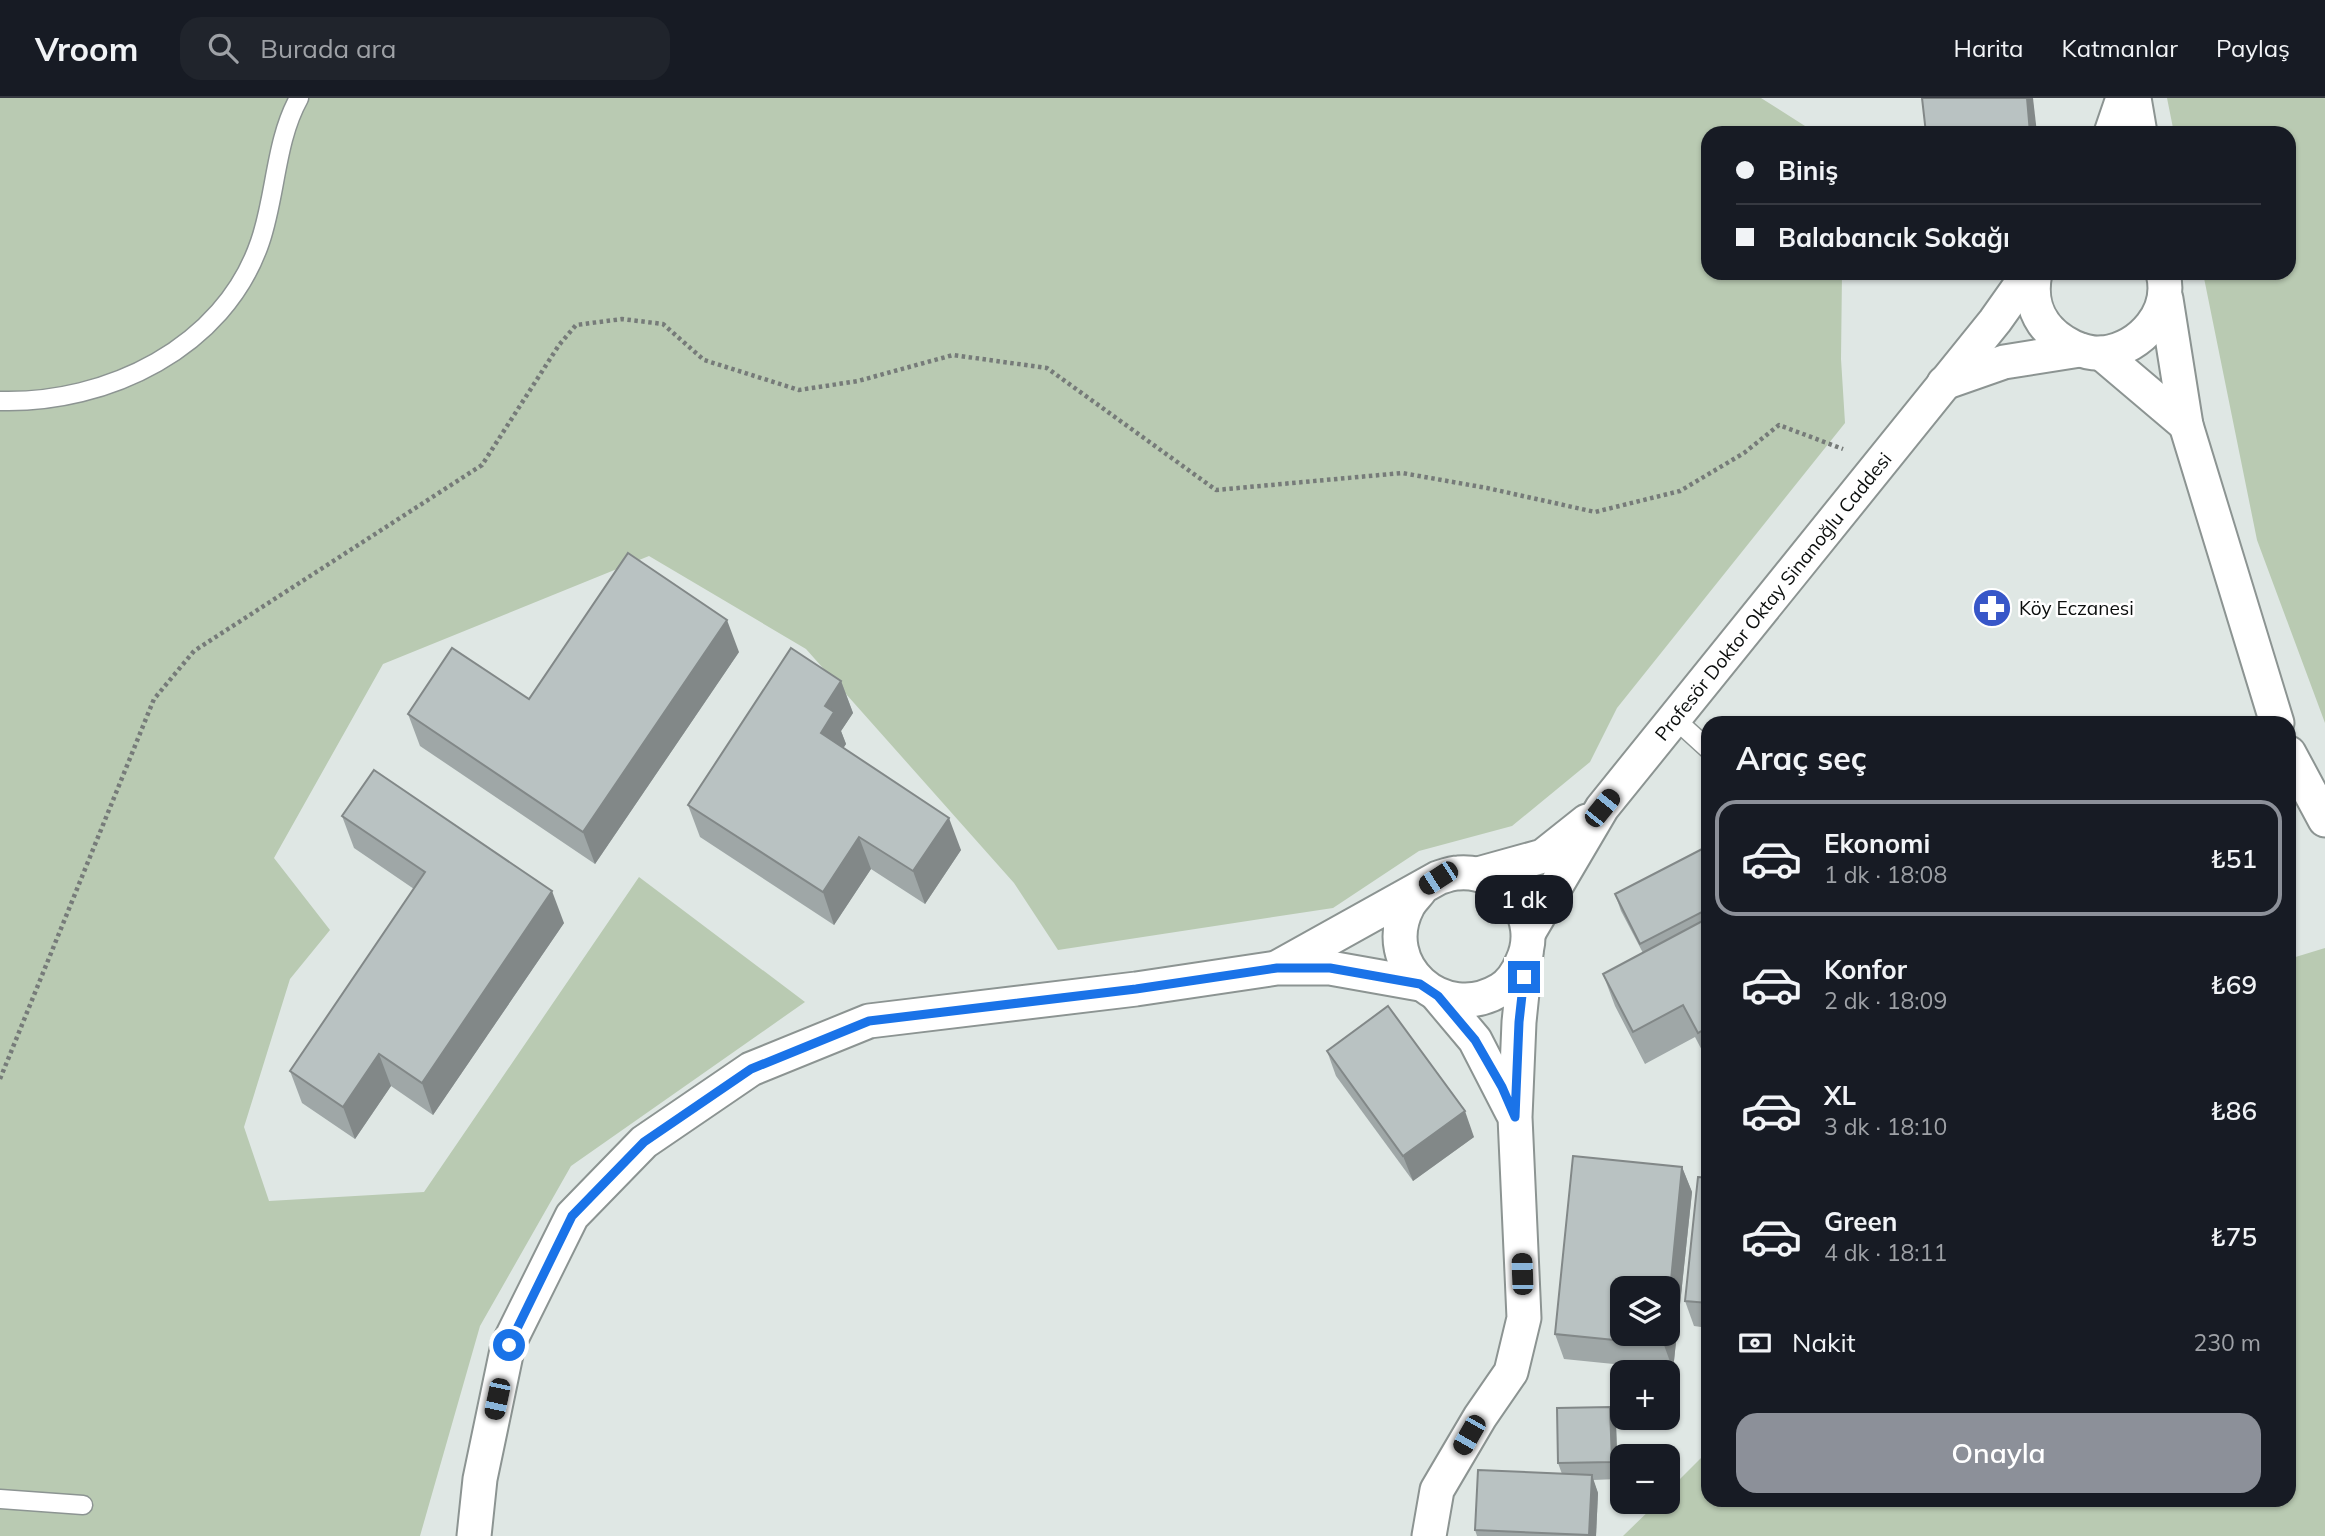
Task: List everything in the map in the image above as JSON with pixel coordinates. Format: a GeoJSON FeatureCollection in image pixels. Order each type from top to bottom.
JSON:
{"type":"FeatureCollection","features":[{"type":"Feature","properties":{"kind":"street"},"geometry":{"type":"LineString","coordinates":[[2113,126],[2123,98]]}},
{"type":"Feature","properties":{"kind":"street"},"geometry":{"type":"LineString","coordinates":[[2134,98],[2139,126]]}},
{"type":"Feature","properties":{"kind":"street","name":"Profesör Doktor Oktay Sinanoğlu Caddesi"},"geometry":{"type":"LineString","coordinates":[[1528,943],[1602,808],[1995,321],[2024,280]]}},
{"type":"Feature","properties":{"kind":"street"},"geometry":{"type":"LineString","coordinates":[[2033,280],[2035,306],[2045,328],[2060,341],[2091,352],[2186,425]]}},
{"type":"Feature","properties":{"kind":"street"},"geometry":{"type":"LineString","coordinates":[[1944,383],[2004,362],[2122,348],[2140,337],[2155,321],[2164,286]]}},
{"type":"Feature","properties":{"kind":"street"},"geometry":{"type":"LineString","coordinates":[[2164,286],[2186,425],[2275,716]]}},
{"type":"Feature","properties":{"kind":"street"},"geometry":{"type":"LineString","coordinates":[[2296,766],[2325,820]]}},
{"type":"Feature","properties":{"kind":"street","name":"Profesör Doktor Oktay Sinanoğlu Caddesi"},"geometry":{"type":"LineString","coordinates":[[1478,874],[1543,856],[1602,808]]}},
{"type":"Feature","properties":{"kind":"street"},"geometry":{"type":"LineString","coordinates":[[1277,968],[1438,878],[1458,872],[1478,874],[1497,881],[1513,894],[1524,911],[1528,943],[1519,1022],[1515,1117],[1524,1318],[1511,1372],[1480,1417],[1437,1490],[1429,1536]]}},
{"type":"Feature","properties":{"kind":"street"},"geometry":{"type":"LineString","coordinates":[[1421,889],[1408,905],[1401,925],[1400,945],[1407,966],[1475,1040],[1502,1087],[1515,1117]]}},
{"type":"Feature","properties":{"kind":"street"},"geometry":{"type":"LineString","coordinates":[[474,1536],[480,1479],[509,1345],[572,1216],[644,1142],[751,1069],[869,1021],[1136,989],[1277,968],[1330,968],[1429,990],[1460,1001],[1482,999],[1502,989],[1516,977],[1528,943]]}},
{"type":"Feature","properties":{"kind":"lane"},"geometry":{"type":"LineString","coordinates":[[0,401],[24,402],[68,396],[111,383],[166,358],[191,341],[209,324],[240,285],[260,242],[285,134],[299,98]]}},
{"type":"Feature","properties":{"kind":"lane"},"geometry":{"type":"LineString","coordinates":[[1675,719],[1701,743]]}},
{"type":"Feature","properties":{"kind":"lane"},"geometry":{"type":"LineString","coordinates":[[0,1499],[83,1505]]}},
{"type":"Feature","properties":{"kind":"path"},"geometry":{"type":"LineString","coordinates":[[0,1079],[154,699],[194,651],[482,465],[545,365],[576,325],[622,319],[663,324],[704,360],[799,390],[858,381],[953,355],[1047,368],[1216,490],[1402,473],[1595,512],[1681,491],[1744,453],[1779,425],[1880,463]]}},
{"type":"Feature","properties":{"kind":"green space"},"geometry":{"type":"Polygon","coordinates":[[[0,98],[1761,98],[1805,126],[1701,126],[1701,280],[1842,280],[1841,359],[1845,423],[1617,708],[1590,762],[1512,826],[1419,851],[1333,908],[1058,950],[1014,883],[806,649],[649,556],[383,664],[274,858],[330,930],[290,979],[244,1127],[269,1201],[424,1192],[639,877],[805,1002],[571,1166],[480,1326],[420,1536],[0,1536],[0,98]]]}},
{"type":"Feature","properties":{"kind":"green space"},"geometry":{"type":"Polygon","coordinates":[[[2167,98],[2325,98],[2325,723],[2257,540],[2204,280],[2296,280],[2296,126],[2173,126],[2167,98]]]}},
{"type":"Feature","properties":{"kind":"green space"},"geometry":{"type":"Polygon","coordinates":[[[2325,948],[2325,1536],[1623,1536],[1646,1514],[1680,1514],[1680,1479],[1701,1458],[1701,1507],[2296,1507],[2296,957],[2325,948]]]}},
{"type":"Feature","properties":{"kind":"building"},"geometry":{"type":"Polygon","coordinates":[[[1922,98],[2027,98],[2029,126],[1925,126],[1922,98]]]}},
{"type":"Feature","properties":{"kind":"building"},"geometry":{"type":"Polygon","coordinates":[[[628,553],[727,620],[583,832],[408,714],[452,648],[529,699],[628,553]]]}},
{"type":"Feature","properties":{"kind":"building"},"geometry":{"type":"Polygon","coordinates":[[[791,648],[841,681],[825,706],[834,712],[821,733],[949,818],[913,871],[859,837],[823,892],[688,805],[791,648]]]}},
{"type":"Feature","properties":{"kind":"building"},"geometry":{"type":"Polygon","coordinates":[[[374,770],[552,891],[422,1083],[379,1054],[343,1107],[290,1071],[425,872],[342,816],[374,770]]]}},
{"type":"Feature","properties":{"kind":"building"},"geometry":{"type":"Polygon","coordinates":[[[1701,850],[1701,913],[1640,944],[1615,894],[1701,850]]]}},
{"type":"Feature","properties":{"kind":"building"},"geometry":{"type":"Polygon","coordinates":[[[1701,922],[1701,1031],[1698,1033],[1683,1005],[1633,1032],[1603,974],[1701,922]]]}},
{"type":"Feature","properties":{"kind":"building"},"geometry":{"type":"Polygon","coordinates":[[[1388,1006],[1465,1111],[1403,1156],[1327,1051],[1388,1006]]]}},
{"type":"Feature","properties":{"kind":"building"},"geometry":{"type":"Polygon","coordinates":[[[1573,1156],[1682,1167],[1671,1276],[1610,1276],[1610,1340],[1555,1334],[1573,1156]]]}},
{"type":"Feature","properties":{"kind":"building"},"geometry":{"type":"Polygon","coordinates":[[[1698,1177],[1701,1177],[1701,1302],[1685,1301],[1698,1177]]]}},
{"type":"Feature","properties":{"kind":"building"},"geometry":{"type":"Polygon","coordinates":[[[1610,1407],[1610,1462],[1558,1463],[1557,1408],[1610,1407]]]}},
{"type":"Feature","properties":{"kind":"building"},"geometry":{"type":"Polygon","coordinates":[[[1478,1470],[1592,1475],[1589,1535],[1475,1530],[1478,1470]]]}},
{"type":"Feature","properties":{"kind":"place","name":"Köy Eczanesi"},"geometry":{"type":"Point","coordinates":[1992,608]}},
{"type":"Feature","properties":{"kind":"route"},"geometry":{"type":"LineString","coordinates":[[509,1345],[572,1216],[644,1142],[751,1069],[869,1021],[1136,989],[1277,968],[1330,968],[1420,984],[1438,996],[1475,1040],[1502,1087],[1515,1117],[1519,1022],[1524,977]]}}]}
